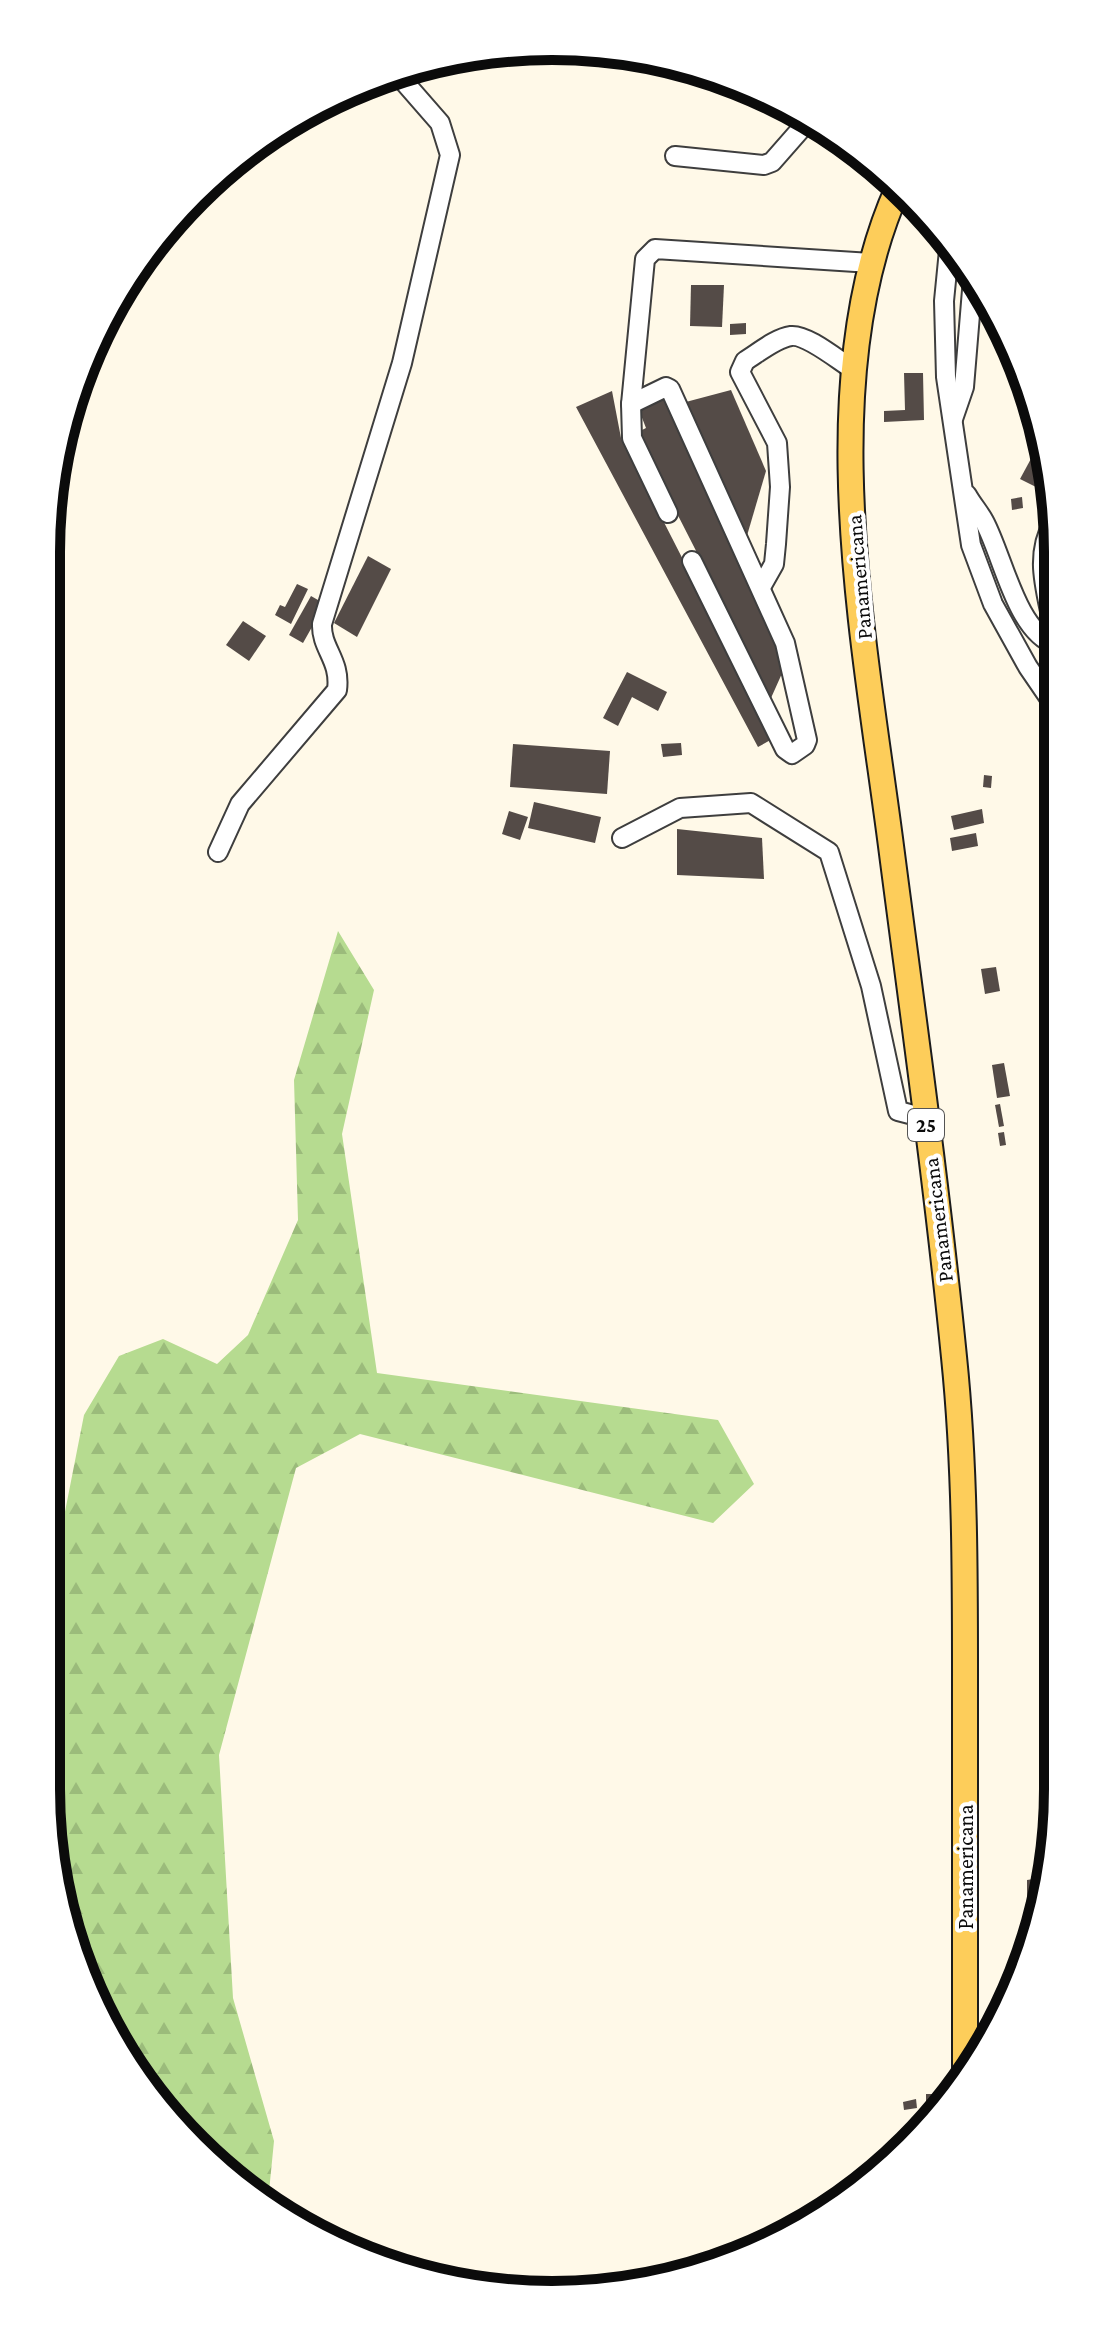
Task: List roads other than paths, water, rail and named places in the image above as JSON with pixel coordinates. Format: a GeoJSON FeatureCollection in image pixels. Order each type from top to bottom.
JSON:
{"type":"FeatureCollection","features":[{"type":"Feature","properties":{"kind":"main road","name":"Panamericana"},"geometry":{"type":"LineString","coordinates":[[893,198],[871,263],[854,370],[850,480],[861,620],[954,1359],[965,1546],[965,2056]]}},
{"type":"Feature","properties":{"kind":"street"},"geometry":{"type":"LineString","coordinates":[[218,852],[240,804],[337,690],[339,674],[321,635],[322,624],[402,363],[450,155],[440,123],[405,83]]}},
{"type":"Feature","properties":{"kind":"street"},"geometry":{"type":"LineString","coordinates":[[675,156],[764,165],[772,162],[802,128]]}},
{"type":"Feature","properties":{"kind":"street"},"geometry":{"type":"LineString","coordinates":[[668,513],[632,438],[631,404],[645,259],[651,251],[871,263]]}},
{"type":"Feature","properties":{"kind":"street"},"geometry":{"type":"LineString","coordinates":[[948,261],[944,301],[946,377],[971,545],[993,604],[1044,690]]}},
{"type":"Feature","properties":{"kind":"street"},"geometry":{"type":"LineString","coordinates":[[952,422],[964,387],[972,296]]}},
{"type":"Feature","properties":{"kind":"street"},"geometry":{"type":"LineString","coordinates":[[761,587],[774,564],[780,487],[777,443],[740,372],[741,367],[745,361],[793,336],[807,340],[854,370]]}},
{"type":"Feature","properties":{"kind":"street"},"geometry":{"type":"LineString","coordinates":[[631,404],[666,387],[670,389],[785,643],[806,733],[805,745],[792,754],[785,749],[692,561]]}},
{"type":"Feature","properties":{"kind":"street"},"geometry":{"type":"LineString","coordinates":[[962,488],[984,522],[1027,623],[1044,640]]}},
{"type":"Feature","properties":{"kind":"street"},"geometry":{"type":"LineString","coordinates":[[1044,542],[1044,572]]}},
{"type":"Feature","properties":{"kind":"street"},"geometry":{"type":"LineString","coordinates":[[622,838],[680,808],[751,803],[829,852],[871,986],[898,1111],[925,1118]]}}]}
